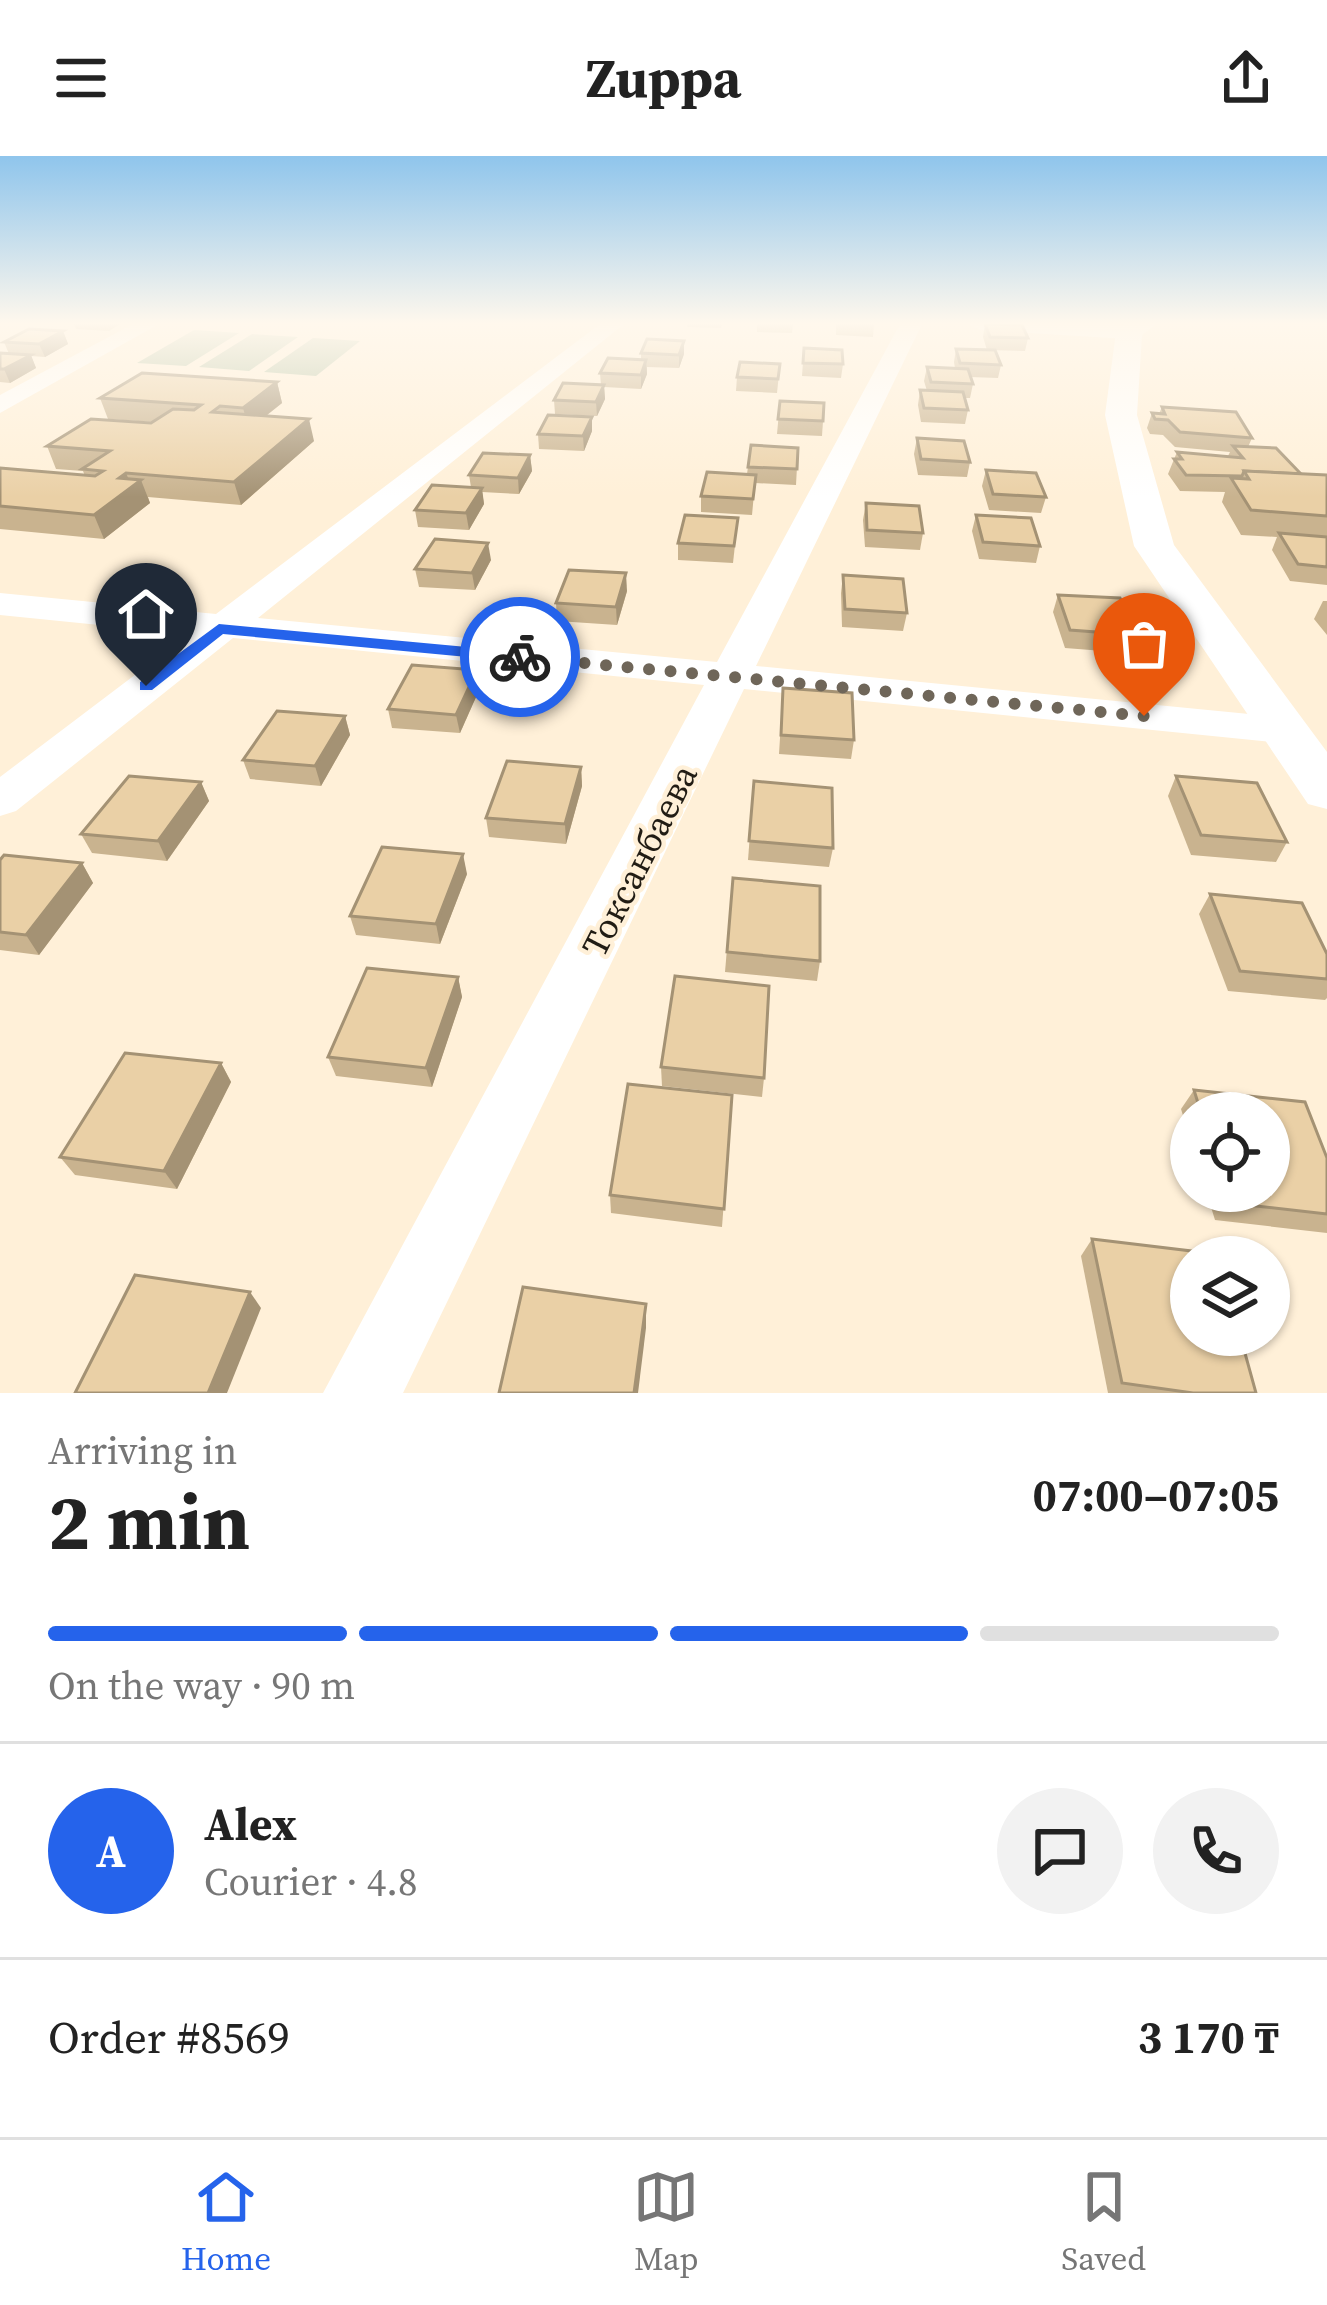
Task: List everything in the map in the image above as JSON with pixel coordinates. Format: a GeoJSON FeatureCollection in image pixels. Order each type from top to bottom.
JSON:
{"type":"FeatureCollection","features":[{"type":"Feature","properties":{"kind":"street"},"geometry":{"type":"LineString","coordinates":[[0,405],[43,382]]}},
{"type":"Feature","properties":{"kind":"street"},"geometry":{"type":"LineString","coordinates":[[0,800],[539,382]]}},
{"type":"Feature","properties":{"kind":"street","name":"Токсанбаева"},"geometry":{"type":"LineString","coordinates":[[362,1393],[733,677],[877,382]]}},
{"type":"Feature","properties":{"kind":"street"},"geometry":{"type":"LineString","coordinates":[[1127,382],[1121,416],[1154,546],[1327,791]]}},
{"type":"Feature","properties":{"kind":"street"},"geometry":{"type":"LineString","coordinates":[[0,604],[1281,730]]}},
{"type":"Feature","properties":{"kind":"building"},"geometry":{"type":"Polygon","coordinates":[[[127,382],[277,382],[243,408],[220,406],[212,412],[309,419],[234,482],[126,473],[119,478],[141,480],[94,515],[0,506],[0,468],[95,476],[103,471],[82,469],[110,451],[47,446],[91,419],[151,423],[173,409],[194,410],[201,405],[100,398],[127,382]]]}},
{"type":"Feature","properties":{"kind":"building"},"geometry":{"type":"Polygon","coordinates":[[[563,383],[604,385],[596,402],[554,400],[563,383]]]}},
{"type":"Feature","properties":{"kind":"building"},"geometry":{"type":"Polygon","coordinates":[[[920,390],[963,392],[968,410],[924,408],[920,390]]]}},
{"type":"Feature","properties":{"kind":"building"},"geometry":{"type":"Polygon","coordinates":[[[780,401],[824,403],[823,421],[778,419],[780,401]]]}},
{"type":"Feature","properties":{"kind":"building"},"geometry":{"type":"Polygon","coordinates":[[[1162,407],[1236,412],[1252,438],[1180,432],[1168,420],[1155,419],[1152,413],[1165,414],[1162,407]]]}},
{"type":"Feature","properties":{"kind":"building"},"geometry":{"type":"Polygon","coordinates":[[[548,415],[592,417],[583,436],[538,434],[548,415]]]}},
{"type":"Feature","properties":{"kind":"building"},"geometry":{"type":"Polygon","coordinates":[[[917,438],[964,441],[970,462],[921,459],[917,438]]]}},
{"type":"Feature","properties":{"kind":"building"},"geometry":{"type":"Polygon","coordinates":[[[751,445],[798,448],[797,469],[748,467],[751,445]]]}},
{"type":"Feature","properties":{"kind":"building"},"geometry":{"type":"Polygon","coordinates":[[[1233,446],[1276,448],[1301,474],[1186,475],[1174,459],[1182,459],[1177,452],[1243,458],[1233,446]]]}},
{"type":"Feature","properties":{"kind":"building"},"geometry":{"type":"Polygon","coordinates":[[[483,453],[530,455],[518,478],[469,475],[483,453]]]}},
{"type":"Feature","properties":{"kind":"building"},"geometry":{"type":"Polygon","coordinates":[[[986,470],[1036,473],[1046,497],[993,494],[986,470]]]}},
{"type":"Feature","properties":{"kind":"building"},"geometry":{"type":"Polygon","coordinates":[[[1244,471],[1327,475],[1327,516],[1251,510],[1231,478],[1249,479],[1244,471]]]}},
{"type":"Feature","properties":{"kind":"building"},"geometry":{"type":"Polygon","coordinates":[[[707,472],[756,475],[753,499],[701,496],[707,472]]]}},
{"type":"Feature","properties":{"kind":"building"},"geometry":{"type":"Polygon","coordinates":[[[432,485],[482,488],[466,513],[415,510],[432,485]]]}},
{"type":"Feature","properties":{"kind":"building"},"geometry":{"type":"Polygon","coordinates":[[[866,503],[919,506],[923,533],[867,530],[866,503]]]}},
{"type":"Feature","properties":{"kind":"building"},"geometry":{"type":"Polygon","coordinates":[[[685,515],[738,518],[734,546],[678,543],[685,515]]]}},
{"type":"Feature","properties":{"kind":"building"},"geometry":{"type":"Polygon","coordinates":[[[976,515],[1031,518],[1040,546],[983,542],[976,515]]]}},
{"type":"Feature","properties":{"kind":"building"},"geometry":{"type":"Polygon","coordinates":[[[1279,533],[1327,537],[1327,567],[1298,564],[1279,533]]]}},
{"type":"Feature","properties":{"kind":"building"},"geometry":{"type":"Polygon","coordinates":[[[435,539],[488,543],[472,573],[415,569],[435,539]]]}},
{"type":"Feature","properties":{"kind":"building"},"geometry":{"type":"Polygon","coordinates":[[[569,570],[626,573],[616,607],[556,603],[569,570]]]}},
{"type":"Feature","properties":{"kind":"building"},"geometry":{"type":"Polygon","coordinates":[[[843,575],[903,579],[907,613],[845,609],[843,575]]]}},
{"type":"Feature","properties":{"kind":"building"},"geometry":{"type":"Polygon","coordinates":[[[1058,595],[1120,598],[1136,635],[1070,630],[1058,595]]]}},
{"type":"Feature","properties":{"kind":"building"},"geometry":{"type":"Polygon","coordinates":[[[412,665],[477,670],[456,715],[388,709],[412,665]]]}},
{"type":"Feature","properties":{"kind":"building"},"geometry":{"type":"Polygon","coordinates":[[[783,688],[852,693],[854,740],[781,735],[783,688]]]}},
{"type":"Feature","properties":{"kind":"building"},"geometry":{"type":"Polygon","coordinates":[[[277,711],[345,716],[315,766],[243,760],[277,711]]]}},
{"type":"Feature","properties":{"kind":"building"},"geometry":{"type":"Polygon","coordinates":[[[507,761],[581,767],[565,824],[486,818],[507,761]]]}},
{"type":"Feature","properties":{"kind":"building"},"geometry":{"type":"Polygon","coordinates":[[[129,776],[201,782],[158,841],[81,834],[129,776]]]}},
{"type":"Feature","properties":{"kind":"building"},"geometry":{"type":"Polygon","coordinates":[[[1176,776],[1257,783],[1287,842],[1201,835],[1176,776]]]}},
{"type":"Feature","properties":{"kind":"building"},"geometry":{"type":"Polygon","coordinates":[[[754,781],[832,788],[833,848],[749,841],[754,781]]]}},
{"type":"Feature","properties":{"kind":"building"},"geometry":{"type":"Polygon","coordinates":[[[382,847],[463,854],[436,924],[350,916],[382,847]]]}},
{"type":"Feature","properties":{"kind":"building"},"geometry":{"type":"Polygon","coordinates":[[[4,855],[82,863],[26,935],[0,932],[0,860],[4,855]]]}},
{"type":"Feature","properties":{"kind":"building"},"geometry":{"type":"Polygon","coordinates":[[[733,878],[820,886],[820,961],[727,952],[733,878]]]}},
{"type":"Feature","properties":{"kind":"building"},"geometry":{"type":"Polygon","coordinates":[[[1210,894],[1302,903],[1327,954],[1327,979],[1240,971],[1210,894]]]}},
{"type":"Feature","properties":{"kind":"building"},"geometry":{"type":"Polygon","coordinates":[[[367,968],[458,977],[426,1068],[328,1057],[367,968]]]}},
{"type":"Feature","properties":{"kind":"building"},"geometry":{"type":"Polygon","coordinates":[[[675,976],[769,986],[764,1078],[661,1067],[675,976]]]}},
{"type":"Feature","properties":{"kind":"building"},"geometry":{"type":"Polygon","coordinates":[[[125,1053],[221,1063],[164,1171],[60,1157],[125,1053]]]}},
{"type":"Feature","properties":{"kind":"building"},"geometry":{"type":"Polygon","coordinates":[[[628,1084],[732,1095],[724,1209],[610,1195],[628,1084]]]}},
{"type":"Feature","properties":{"kind":"building"},"geometry":{"type":"Polygon","coordinates":[[[1290,1100],[1305,1102],[1327,1158],[1327,1214],[1290,1210],[1290,1100]]]}},
{"type":"Feature","properties":{"kind":"building"},"geometry":{"type":"Polygon","coordinates":[[[1092,1239],[1170,1248],[1170,1356],[1246,1356],[1256,1393],[1193,1393],[1122,1383],[1092,1239]]]}},
{"type":"Feature","properties":{"kind":"building"},"geometry":{"type":"Polygon","coordinates":[[[135,1275],[250,1292],[208,1393],[75,1393],[135,1275]]]}},
{"type":"Feature","properties":{"kind":"building"},"geometry":{"type":"Polygon","coordinates":[[[523,1287],[646,1304],[634,1393],[499,1393],[523,1287]]]}},
{"type":"Feature","properties":{"kind":"way so far"},"geometry":{"type":"LineString","coordinates":[[520,657],[1144,716]]}},
{"type":"Feature","properties":{"kind":"route"},"geometry":{"type":"LineString","coordinates":[[146,686],[219,629],[520,657]]}}]}
